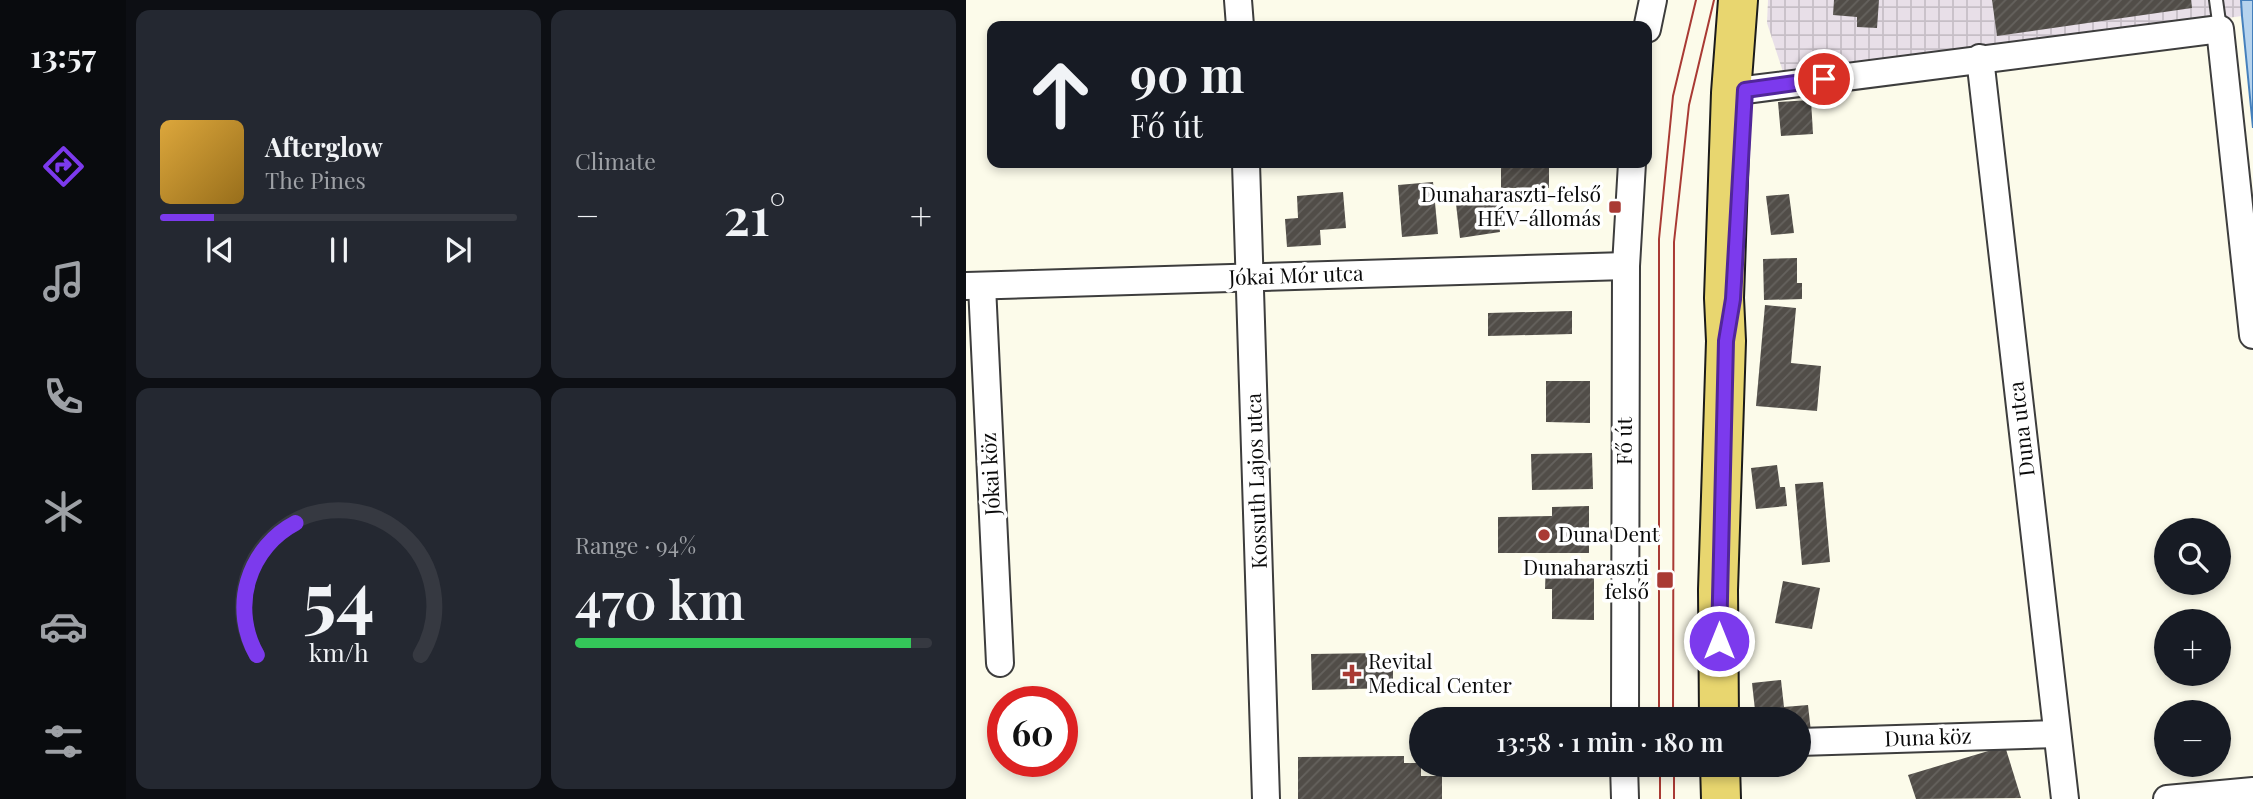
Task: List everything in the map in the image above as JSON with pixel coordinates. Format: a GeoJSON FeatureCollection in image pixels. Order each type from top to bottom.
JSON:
{"type":"FeatureCollection","features":[{"type":"Feature","properties":{"kind":"main road"},"geometry":{"type":"LineString","coordinates":[[1719,707],[1718,590],[1726,341],[1724,298],[1730,107],[1738,0]]}},
{"type":"Feature","properties":{"kind":"main road"},"geometry":{"type":"LineString","coordinates":[[1726,341],[1733,299],[1745,90],[1756,0]]}},
{"type":"Feature","properties":{"kind":"main road"},"geometry":{"type":"LineString","coordinates":[[1720,777],[1721,799]]}},
{"type":"Feature","properties":{"kind":"street"},"geometry":{"type":"LineString","coordinates":[[1238,0],[1240,21]]}},
{"type":"Feature","properties":{"kind":"street"},"geometry":{"type":"LineString","coordinates":[[1649,21],[1653,0]]}},
{"type":"Feature","properties":{"kind":"street"},"geometry":{"type":"LineString","coordinates":[[1745,90],[2220,29],[2253,335]]}},
{"type":"Feature","properties":{"kind":"street","name":"Duna utca"},"geometry":{"type":"LineString","coordinates":[[1980,58],[2065,799]]}},
{"type":"Feature","properties":{"kind":"street","name":"Kossuth Lajos utca"},"geometry":{"type":"LineString","coordinates":[[1246,168],[1266,799]]}},
{"type":"Feature","properties":{"kind":"street","name":"Fő út"},"geometry":{"type":"LineString","coordinates":[[1625,707],[1626,266],[1632,168]]}},
{"type":"Feature","properties":{"kind":"street","name":"Jókai Mór utca"},"geometry":{"type":"LineString","coordinates":[[974,286],[1626,266]]}},
{"type":"Feature","properties":{"kind":"street","name":"Jókai köz"},"geometry":{"type":"LineString","coordinates":[[974,286],[1000,663]]}},
{"type":"Feature","properties":{"kind":"street","name":"Duna köz"},"geometry":{"type":"LineString","coordinates":[[1811,742],[2057,734]]}},
{"type":"Feature","properties":{"kind":"street"},"geometry":{"type":"LineString","coordinates":[[1624,777],[1625,799]]}},
{"type":"Feature","properties":{"kind":"street"},"geometry":{"type":"LineString","coordinates":[[2167,799],[2253,791]]}},
{"type":"Feature","properties":{"kind":"lane"},"geometry":{"type":"LineString","coordinates":[[2216,0],[2220,29]]}},
{"type":"Feature","properties":{"kind":"shaded area"},"geometry":{"type":"Polygon","coordinates":[[[1768,0],[2241,0],[2242,16],[1785,78],[1767,23],[1768,0]]]}},
{"type":"Feature","properties":{"kind":"water"},"geometry":{"type":"Polygon","coordinates":[[[2241,0],[2253,0],[2253,128],[2242,16],[2241,0]]]}},
{"type":"Feature","properties":{"kind":"building"},"geometry":{"type":"Polygon","coordinates":[[[1834,0],[1879,0],[1877,28],[1857,27],[1857,17],[1833,15],[1834,0]]]}},
{"type":"Feature","properties":{"kind":"building"},"geometry":{"type":"Polygon","coordinates":[[[1992,0],[2191,0],[2192,8],[1997,36],[1992,0]]]}},
{"type":"Feature","properties":{"kind":"building"},"geometry":{"type":"Polygon","coordinates":[[[1811,100],[1813,134],[1781,136],[1778,102],[1811,100]]]}},
{"type":"Feature","properties":{"kind":"building"},"geometry":{"type":"Polygon","coordinates":[[[1501,168],[1549,168],[1549,188],[1530,188],[1530,198],[1520,198],[1520,188],[1501,188],[1501,168]]]}},
{"type":"Feature","properties":{"kind":"building"},"geometry":{"type":"Polygon","coordinates":[[[1433,182],[1438,234],[1402,237],[1398,185],[1433,182]]]}},
{"type":"Feature","properties":{"kind":"building"},"geometry":{"type":"Polygon","coordinates":[[[1343,192],[1346,228],[1320,230],[1321,245],[1287,247],[1285,219],[1298,218],[1297,196],[1343,192]]]}},
{"type":"Feature","properties":{"kind":"building"},"geometry":{"type":"Polygon","coordinates":[[[1789,194],[1794,233],[1771,235],[1766,196],[1789,194]]]}},
{"type":"Feature","properties":{"kind":"building"},"geometry":{"type":"Polygon","coordinates":[[[1496,198],[1500,232],[1460,238],[1456,204],[1496,198]]]}},
{"type":"Feature","properties":{"kind":"building"},"geometry":{"type":"Polygon","coordinates":[[[1797,258],[1797,283],[1802,283],[1802,299],[1764,300],[1763,259],[1797,258]]]}},
{"type":"Feature","properties":{"kind":"building"},"geometry":{"type":"Polygon","coordinates":[[[1765,305],[1796,308],[1791,363],[1821,366],[1817,411],[1756,406],[1765,305]]]}},
{"type":"Feature","properties":{"kind":"building"},"geometry":{"type":"Polygon","coordinates":[[[1572,311],[1572,334],[1488,336],[1488,313],[1572,311]]]}},
{"type":"Feature","properties":{"kind":"building"},"geometry":{"type":"Polygon","coordinates":[[[1546,381],[1590,381],[1590,423],[1546,422],[1546,381]]]}},
{"type":"Feature","properties":{"kind":"building"},"geometry":{"type":"Polygon","coordinates":[[[1592,453],[1593,489],[1532,490],[1531,454],[1592,453]]]}},
{"type":"Feature","properties":{"kind":"building"},"geometry":{"type":"Polygon","coordinates":[[[1777,465],[1780,487],[1785,487],[1787,506],[1756,509],[1751,468],[1777,465]]]}},
{"type":"Feature","properties":{"kind":"building"},"geometry":{"type":"Polygon","coordinates":[[[1823,482],[1830,562],[1802,565],[1795,484],[1823,482]]]}},
{"type":"Feature","properties":{"kind":"building","name":"Duna Dent"},"geometry":{"type":"Polygon","coordinates":[[[1589,506],[1589,553],[1498,553],[1498,517],[1552,516],[1552,507],[1589,506]]]}},
{"type":"Feature","properties":{"kind":"building"},"geometry":{"type":"Polygon","coordinates":[[[1546,563],[1594,564],[1594,620],[1552,619],[1552,589],[1545,589],[1546,563]]]}},
{"type":"Feature","properties":{"kind":"building"},"geometry":{"type":"Polygon","coordinates":[[[1783,581],[1820,588],[1812,629],[1775,623],[1783,581]]]}},
{"type":"Feature","properties":{"kind":"building","name":"Revital Medical Center"},"geometry":{"type":"Polygon","coordinates":[[[1381,653],[1381,659],[1393,659],[1393,688],[1312,690],[1311,654],[1381,653]]]}},
{"type":"Feature","properties":{"kind":"building"},"geometry":{"type":"Polygon","coordinates":[[[1781,680],[1784,707],[1755,707],[1752,683],[1781,680]]]}},
{"type":"Feature","properties":{"kind":"building"},"geometry":{"type":"Polygon","coordinates":[[[2005,746],[2021,798],[1916,799],[1908,775],[2005,746]]]}},
{"type":"Feature","properties":{"kind":"building"},"geometry":{"type":"Polygon","coordinates":[[[1404,756],[1404,763],[1409,763],[1409,777],[1442,777],[1442,799],[1298,799],[1298,757],[1404,756]]]}},
{"type":"Feature","properties":{"kind":"tram line"},"geometry":{"type":"LineString","coordinates":[[1659,707],[1659,239],[1673,96],[1696,0]]}},
{"type":"Feature","properties":{"kind":"tram line"},"geometry":{"type":"LineString","coordinates":[[1673,707],[1674,242],[1689,105],[1714,0]]}},
{"type":"Feature","properties":{"kind":"tram line"},"geometry":{"type":"LineString","coordinates":[[1660,777],[1660,799]]}},
{"type":"Feature","properties":{"kind":"tram line"},"geometry":{"type":"LineString","coordinates":[[1674,777],[1674,799]]}},
{"type":"Feature","properties":{"kind":"place","name":"Dunaharaszti-felső HÉV-állomás"},"geometry":{"type":"Point","coordinates":[1615,207]}},
{"type":"Feature","properties":{"kind":"place","name":"Duna Dent"},"geometry":{"type":"Point","coordinates":[1544,535]}},
{"type":"Feature","properties":{"kind":"place","name":"Dunaharaszti felső"},"geometry":{"type":"Point","coordinates":[1665,580]}},
{"type":"Feature","properties":{"kind":"place","name":"Revital Medical Center"},"geometry":{"type":"Point","coordinates":[1352,674]}},
{"type":"Feature","properties":{"kind":"route"},"geometry":{"type":"LineString","coordinates":[[1719,641],[1718,590],[1726,341],[1733,299],[1745,90],[1824,79]]}}]}
